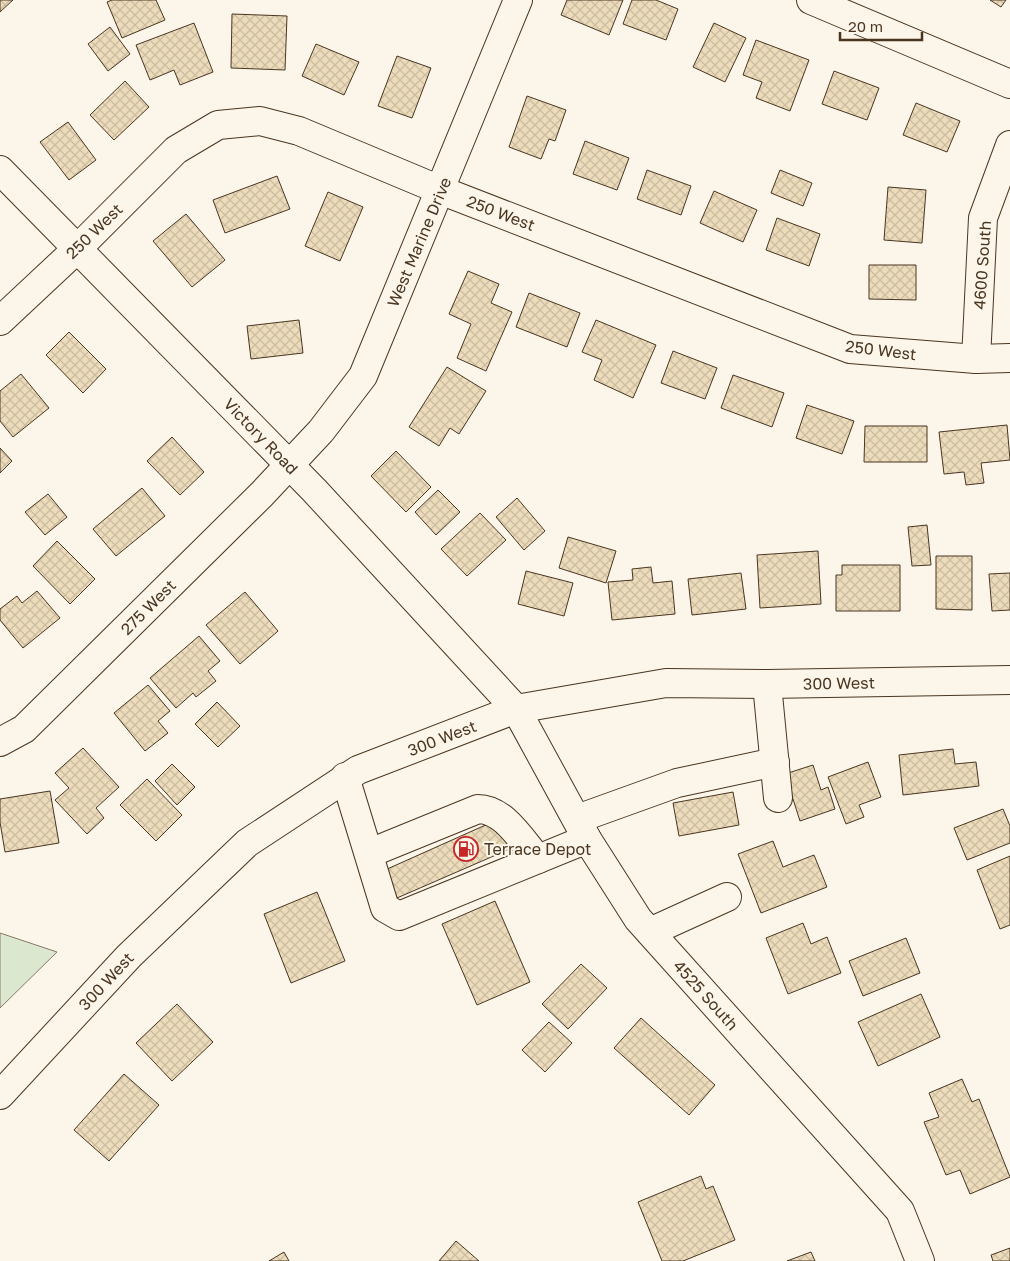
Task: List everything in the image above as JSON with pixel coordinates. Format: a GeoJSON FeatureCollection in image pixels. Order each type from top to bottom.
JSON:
{"type":"FeatureCollection","features":[{"type":"Feature","properties":{"kind":"street","name":"West Marine Drive"},"geometry":{"type":"LineString","coordinates":[[288,464],[321,431],[363,376],[518,0]]}},
{"type":"Feature","properties":{"kind":"street"},"geometry":{"type":"LineString","coordinates":[[811,0],[1010,84]]}},
{"type":"Feature","properties":{"kind":"street","name":"250 West"},"geometry":{"type":"LineString","coordinates":[[0,321],[78,248],[176,150],[218,125],[260,121],[299,131],[440,190],[850,349],[976,360],[1010,358]]}},
{"type":"Feature","properties":{"kind":"street","name":"4600 South"},"geometry":{"type":"LineString","coordinates":[[976,360],[983,218],[1010,145]]}},
{"type":"Feature","properties":{"kind":"street","name":"Victory Road"},"geometry":{"type":"LineString","coordinates":[[0,170],[288,464],[516,709]]}},
{"type":"Feature","properties":{"kind":"street","name":"275 West"},"geometry":{"type":"LineString","coordinates":[[0,742],[24,729],[262,494],[288,464]]}},
{"type":"Feature","properties":{"kind":"street","name":"300 West"},"geometry":{"type":"LineString","coordinates":[[0,1095],[129,956],[247,843],[345,777],[516,709],[666,682],[767,684],[1010,680]]}},
{"type":"Feature","properties":{"kind":"street"},"geometry":{"type":"LineString","coordinates":[[767,684],[778,798]]}},
{"type":"Feature","properties":{"kind":"street","name":"4525 South"},"geometry":{"type":"LineString","coordinates":[[516,709],[582,829],[638,920],[900,1212],[920,1261]]}},
{"type":"Feature","properties":{"kind":"street"},"geometry":{"type":"LineString","coordinates":[[345,777],[370,853],[385,908],[399,916],[538,859],[582,829],[677,783],[775,762]]}},
{"type":"Feature","properties":{"kind":"street"},"geometry":{"type":"LineString","coordinates":[[370,853],[478,809],[486,809],[497,813],[538,859]]}},
{"type":"Feature","properties":{"kind":"street"},"geometry":{"type":"LineString","coordinates":[[650,932],[727,897]]}},
{"type":"Feature","properties":{"kind":"green space"},"geometry":{"type":"Polygon","coordinates":[[[0,933],[57,952],[0,1008],[0,933]]]}},
{"type":"Feature","properties":{"kind":"building"},"geometry":{"type":"Polygon","coordinates":[[[0,0],[13,0],[0,12],[0,0]]]}},
{"type":"Feature","properties":{"kind":"building"},"geometry":{"type":"Polygon","coordinates":[[[112,0],[156,0],[165,20],[122,38],[107,2],[112,0]]]}},
{"type":"Feature","properties":{"kind":"building"},"geometry":{"type":"Polygon","coordinates":[[[567,0],[623,0],[609,35],[561,15],[567,0]]]}},
{"type":"Feature","properties":{"kind":"building"},"geometry":{"type":"Polygon","coordinates":[[[632,0],[656,0],[678,9],[666,40],[623,24],[632,0]]]}},
{"type":"Feature","properties":{"kind":"building"},"geometry":{"type":"Polygon","coordinates":[[[990,0],[1006,0],[1001,7],[990,0]]]}},
{"type":"Feature","properties":{"kind":"building"},"geometry":{"type":"Polygon","coordinates":[[[232,14],[287,16],[285,70],[231,68],[232,14]]]}},
{"type":"Feature","properties":{"kind":"building"},"geometry":{"type":"Polygon","coordinates":[[[194,23],[213,72],[180,85],[174,70],[150,80],[136,45],[194,23]]]}},
{"type":"Feature","properties":{"kind":"building"},"geometry":{"type":"Polygon","coordinates":[[[714,23],[746,38],[725,82],[693,67],[714,23]]]}},
{"type":"Feature","properties":{"kind":"building"},"geometry":{"type":"Polygon","coordinates":[[[110,27],[130,54],[108,71],[88,44],[110,27]]]}},
{"type":"Feature","properties":{"kind":"building"},"geometry":{"type":"Polygon","coordinates":[[[756,40],[809,60],[790,111],[756,98],[762,82],[743,75],[756,40]]]}},
{"type":"Feature","properties":{"kind":"building"},"geometry":{"type":"Polygon","coordinates":[[[316,44],[359,62],[344,95],[302,76],[316,44]]]}},
{"type":"Feature","properties":{"kind":"building"},"geometry":{"type":"Polygon","coordinates":[[[397,56],[431,68],[412,118],[378,106],[397,56]]]}},
{"type":"Feature","properties":{"kind":"building"},"geometry":{"type":"Polygon","coordinates":[[[834,71],[879,88],[867,120],[822,104],[834,71]]]}},
{"type":"Feature","properties":{"kind":"building"},"geometry":{"type":"Polygon","coordinates":[[[125,81],[149,107],[114,140],[90,115],[125,81]]]}},
{"type":"Feature","properties":{"kind":"building"},"geometry":{"type":"Polygon","coordinates":[[[527,96],[566,110],[555,141],[549,139],[541,159],[509,147],[527,96]]]}},
{"type":"Feature","properties":{"kind":"building"},"geometry":{"type":"Polygon","coordinates":[[[916,103],[960,121],[947,152],[903,135],[916,103]]]}},
{"type":"Feature","properties":{"kind":"building"},"geometry":{"type":"Polygon","coordinates":[[[68,122],[96,160],[69,180],[40,142],[68,122]]]}},
{"type":"Feature","properties":{"kind":"building"},"geometry":{"type":"Polygon","coordinates":[[[585,141],[629,158],[617,190],[573,174],[585,141]]]}},
{"type":"Feature","properties":{"kind":"building"},"geometry":{"type":"Polygon","coordinates":[[[647,170],[691,186],[681,215],[637,199],[647,170]]]}},
{"type":"Feature","properties":{"kind":"building"},"geometry":{"type":"Polygon","coordinates":[[[780,170],[812,183],[803,206],[771,193],[780,170]]]}},
{"type":"Feature","properties":{"kind":"building"},"geometry":{"type":"Polygon","coordinates":[[[277,176],[290,209],[225,233],[213,200],[277,176]]]}},
{"type":"Feature","properties":{"kind":"building"},"geometry":{"type":"Polygon","coordinates":[[[888,187],[926,190],[922,243],[884,240],[888,187]]]}},
{"type":"Feature","properties":{"kind":"building"},"geometry":{"type":"Polygon","coordinates":[[[714,191],[757,210],[743,242],[700,223],[714,191]]]}},
{"type":"Feature","properties":{"kind":"building"},"geometry":{"type":"Polygon","coordinates":[[[328,192],[363,207],[340,261],[305,246],[328,192]]]}},
{"type":"Feature","properties":{"kind":"building"},"geometry":{"type":"Polygon","coordinates":[[[186,214],[225,260],[192,287],[153,241],[186,214]]]}},
{"type":"Feature","properties":{"kind":"building"},"geometry":{"type":"Polygon","coordinates":[[[777,218],[820,234],[809,266],[766,250],[777,218]]]}},
{"type":"Feature","properties":{"kind":"building"},"geometry":{"type":"Polygon","coordinates":[[[869,265],[916,265],[916,300],[869,299],[869,265]]]}},
{"type":"Feature","properties":{"kind":"building"},"geometry":{"type":"Polygon","coordinates":[[[468,271],[499,284],[491,303],[512,312],[486,371],[457,358],[471,324],[449,314],[468,271]]]}},
{"type":"Feature","properties":{"kind":"building"},"geometry":{"type":"Polygon","coordinates":[[[529,293],[580,313],[567,347],[516,327],[529,293]]]}},
{"type":"Feature","properties":{"kind":"building"},"geometry":{"type":"Polygon","coordinates":[[[299,320],[303,353],[251,359],[247,326],[299,320]]]}},
{"type":"Feature","properties":{"kind":"building"},"geometry":{"type":"Polygon","coordinates":[[[596,320],[656,345],[633,398],[594,380],[602,360],[582,352],[596,320]]]}},
{"type":"Feature","properties":{"kind":"building"},"geometry":{"type":"Polygon","coordinates":[[[69,332],[106,369],[83,393],[46,355],[69,332]]]}},
{"type":"Feature","properties":{"kind":"building"},"geometry":{"type":"Polygon","coordinates":[[[673,351],[717,368],[705,399],[661,383],[673,351]]]}},
{"type":"Feature","properties":{"kind":"building"},"geometry":{"type":"Polygon","coordinates":[[[447,367],[486,391],[459,434],[450,428],[439,446],[409,427],[447,367]]]}},
{"type":"Feature","properties":{"kind":"building"},"geometry":{"type":"Polygon","coordinates":[[[21,374],[49,408],[13,437],[0,421],[0,391],[21,374]]]}},
{"type":"Feature","properties":{"kind":"building"},"geometry":{"type":"Polygon","coordinates":[[[733,375],[784,393],[772,427],[721,408],[733,375]]]}},
{"type":"Feature","properties":{"kind":"building"},"geometry":{"type":"Polygon","coordinates":[[[807,405],[854,421],[842,454],[796,438],[807,405]]]}},
{"type":"Feature","properties":{"kind":"building"},"geometry":{"type":"Polygon","coordinates":[[[1007,425],[1010,460],[981,463],[984,483],[966,485],[964,472],[944,474],[939,432],[1007,425]]]}},
{"type":"Feature","properties":{"kind":"building"},"geometry":{"type":"Polygon","coordinates":[[[865,426],[927,426],[927,462],[864,462],[865,426]]]}},
{"type":"Feature","properties":{"kind":"building"},"geometry":{"type":"Polygon","coordinates":[[[172,437],[204,472],[180,495],[147,461],[172,437]]]}},
{"type":"Feature","properties":{"kind":"building"},"geometry":{"type":"Polygon","coordinates":[[[0,448],[12,461],[0,473],[0,448]]]}},
{"type":"Feature","properties":{"kind":"building"},"geometry":{"type":"Polygon","coordinates":[[[396,451],[431,487],[406,512],[371,476],[396,451]]]}},
{"type":"Feature","properties":{"kind":"building"},"geometry":{"type":"Polygon","coordinates":[[[142,488],[165,516],[116,556],[93,529],[142,488]]]}},
{"type":"Feature","properties":{"kind":"building"},"geometry":{"type":"Polygon","coordinates":[[[438,490],[460,512],[436,535],[415,512],[438,490]]]}},
{"type":"Feature","properties":{"kind":"building"},"geometry":{"type":"Polygon","coordinates":[[[48,494],[67,517],[45,535],[25,512],[48,494]]]}},
{"type":"Feature","properties":{"kind":"building"},"geometry":{"type":"Polygon","coordinates":[[[517,498],[545,531],[524,550],[496,517],[517,498]]]}},
{"type":"Feature","properties":{"kind":"building"},"geometry":{"type":"Polygon","coordinates":[[[480,513],[506,540],[467,576],[441,549],[480,513]]]}},
{"type":"Feature","properties":{"kind":"building"},"geometry":{"type":"Polygon","coordinates":[[[927,525],[931,565],[912,566],[908,527],[927,525]]]}},
{"type":"Feature","properties":{"kind":"building"},"geometry":{"type":"Polygon","coordinates":[[[568,537],[616,551],[606,583],[559,568],[568,537]]]}},
{"type":"Feature","properties":{"kind":"building"},"geometry":{"type":"Polygon","coordinates":[[[57,541],[95,579],[70,604],[33,566],[57,541]]]}},
{"type":"Feature","properties":{"kind":"building"},"geometry":{"type":"Polygon","coordinates":[[[818,551],[821,604],[760,608],[757,555],[818,551]]]}},
{"type":"Feature","properties":{"kind":"building"},"geometry":{"type":"Polygon","coordinates":[[[936,556],[972,556],[972,610],[936,609],[936,556]]]}},
{"type":"Feature","properties":{"kind":"building"},"geometry":{"type":"Polygon","coordinates":[[[842,565],[900,565],[900,611],[836,611],[836,575],[842,575],[842,565]]]}},
{"type":"Feature","properties":{"kind":"building"},"geometry":{"type":"Polygon","coordinates":[[[651,567],[653,583],[672,581],[675,614],[612,620],[608,582],[633,580],[632,569],[651,567]]]}},
{"type":"Feature","properties":{"kind":"building"},"geometry":{"type":"Polygon","coordinates":[[[526,571],[573,583],[564,616],[518,604],[526,571]]]}},
{"type":"Feature","properties":{"kind":"building"},"geometry":{"type":"Polygon","coordinates":[[[741,573],[746,609],[692,615],[688,579],[741,573]]]}},
{"type":"Feature","properties":{"kind":"building"},"geometry":{"type":"Polygon","coordinates":[[[1010,573],[1010,610],[992,611],[989,574],[1010,573]]]}},
{"type":"Feature","properties":{"kind":"building"},"geometry":{"type":"Polygon","coordinates":[[[37,591],[60,618],[23,648],[0,620],[0,609],[17,596],[22,603],[37,591]]]}},
{"type":"Feature","properties":{"kind":"building"},"geometry":{"type":"Polygon","coordinates":[[[245,592],[278,631],[240,664],[206,625],[245,592]]]}},
{"type":"Feature","properties":{"kind":"building"},"geometry":{"type":"Polygon","coordinates":[[[199,636],[220,661],[208,671],[216,681],[196,697],[193,693],[176,708],[150,678],[199,636]]]}},
{"type":"Feature","properties":{"kind":"building"},"geometry":{"type":"Polygon","coordinates":[[[148,685],[170,711],[158,721],[168,733],[145,751],[114,713],[148,685]]]}},
{"type":"Feature","properties":{"kind":"building"},"geometry":{"type":"Polygon","coordinates":[[[217,702],[240,726],[218,747],[195,724],[217,702]]]}},
{"type":"Feature","properties":{"kind":"building"},"geometry":{"type":"Polygon","coordinates":[[[83,748],[119,787],[96,808],[104,818],[87,834],[55,800],[69,788],[55,773],[83,748]]]}},
{"type":"Feature","properties":{"kind":"building"},"geometry":{"type":"Polygon","coordinates":[[[953,749],[955,764],[976,762],[979,786],[903,795],[899,755],[953,749]]]}},
{"type":"Feature","properties":{"kind":"building"},"geometry":{"type":"Polygon","coordinates":[[[868,762],[881,797],[859,805],[864,817],[846,824],[828,777],[868,762]]]}},
{"type":"Feature","properties":{"kind":"building"},"geometry":{"type":"Polygon","coordinates":[[[172,764],[195,787],[177,805],[155,781],[172,764]]]}},
{"type":"Feature","properties":{"kind":"building"},"geometry":{"type":"Polygon","coordinates":[[[813,765],[821,790],[828,787],[835,809],[800,821],[785,774],[813,765]]]}},
{"type":"Feature","properties":{"kind":"building"},"geometry":{"type":"Polygon","coordinates":[[[147,779],[182,815],[156,841],[120,805],[147,779]]]}},
{"type":"Feature","properties":{"kind":"building"},"geometry":{"type":"Polygon","coordinates":[[[50,791],[59,843],[5,852],[0,822],[0,799],[50,791]]]}},
{"type":"Feature","properties":{"kind":"building"},"geometry":{"type":"Polygon","coordinates":[[[733,792],[739,825],[679,836],[673,803],[733,792]]]}},
{"type":"Feature","properties":{"kind":"building"},"geometry":{"type":"Polygon","coordinates":[[[1003,809],[1010,826],[1010,843],[967,860],[954,828],[1003,809]]]}},
{"type":"Feature","properties":{"kind":"building"},"geometry":{"type":"Polygon","coordinates":[[[499,819],[512,848],[397,898],[385,870],[499,819]]]}},
{"type":"Feature","properties":{"kind":"building"},"geometry":{"type":"Polygon","coordinates":[[[773,841],[783,867],[814,855],[827,887],[761,913],[738,854],[773,841]]]}},
{"type":"Feature","properties":{"kind":"building"},"geometry":{"type":"Polygon","coordinates":[[[1010,856],[1010,925],[1000,929],[977,870],[1010,856]]]}},
{"type":"Feature","properties":{"kind":"building"},"geometry":{"type":"Polygon","coordinates":[[[317,892],[345,961],[291,983],[264,914],[317,892]]]}},
{"type":"Feature","properties":{"kind":"building"},"geometry":{"type":"Polygon","coordinates":[[[495,901],[530,982],[477,1005],[442,924],[495,901]]]}},
{"type":"Feature","properties":{"kind":"building"},"geometry":{"type":"Polygon","coordinates":[[[803,923],[811,944],[827,937],[841,973],[788,994],[766,938],[803,923]]]}},
{"type":"Feature","properties":{"kind":"building"},"geometry":{"type":"Polygon","coordinates":[[[906,938],[920,973],[863,996],[849,961],[906,938]]]}},
{"type":"Feature","properties":{"kind":"building"},"geometry":{"type":"Polygon","coordinates":[[[581,964],[607,988],[568,1029],[542,1004],[581,964]]]}},
{"type":"Feature","properties":{"kind":"building"},"geometry":{"type":"Polygon","coordinates":[[[921,994],[940,1037],[878,1066],[858,1022],[921,994]]]}},
{"type":"Feature","properties":{"kind":"building"},"geometry":{"type":"Polygon","coordinates":[[[177,1004],[213,1042],[172,1081],[136,1043],[177,1004]]]}},
{"type":"Feature","properties":{"kind":"building"},"geometry":{"type":"Polygon","coordinates":[[[641,1018],[715,1085],[689,1115],[614,1048],[641,1018]]]}},
{"type":"Feature","properties":{"kind":"building"},"geometry":{"type":"Polygon","coordinates":[[[549,1022],[572,1043],[545,1072],[522,1050],[549,1022]]]}},
{"type":"Feature","properties":{"kind":"building"},"geometry":{"type":"Polygon","coordinates":[[[124,1074],[159,1105],[109,1161],[74,1130],[124,1074]]]}},
{"type":"Feature","properties":{"kind":"building"},"geometry":{"type":"Polygon","coordinates":[[[962,1079],[972,1102],[979,1099],[1010,1177],[970,1194],[960,1170],[946,1175],[924,1122],[939,1117],[929,1093],[962,1079]]]}},
{"type":"Feature","properties":{"kind":"building"},"geometry":{"type":"Polygon","coordinates":[[[701,1176],[706,1189],[713,1186],[735,1240],[683,1261],[662,1261],[638,1202],[701,1176]]]}},
{"type":"Feature","properties":{"kind":"building"},"geometry":{"type":"Polygon","coordinates":[[[456,1241],[479,1261],[439,1261],[456,1241]]]}},
{"type":"Feature","properties":{"kind":"building"},"geometry":{"type":"Polygon","coordinates":[[[1010,1248],[1010,1261],[993,1261],[991,1255],[1010,1248]]]}},
{"type":"Feature","properties":{"kind":"building"},"geometry":{"type":"Polygon","coordinates":[[[284,1252],[289,1261],[269,1261],[284,1252]]]}},
{"type":"Feature","properties":{"kind":"building"},"geometry":{"type":"Polygon","coordinates":[[[811,1252],[815,1261],[787,1261],[811,1252]]]}},
{"type":"Feature","properties":{"kind":"place","name":"Terrace Depot"},"geometry":{"type":"Point","coordinates":[466,849]}}]}
